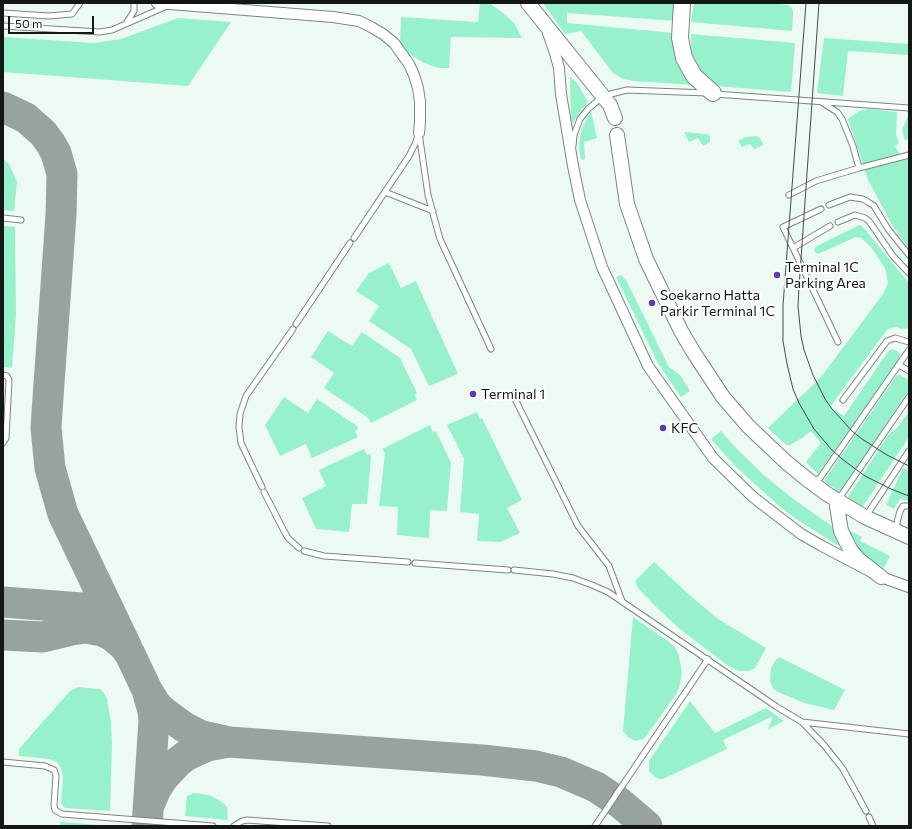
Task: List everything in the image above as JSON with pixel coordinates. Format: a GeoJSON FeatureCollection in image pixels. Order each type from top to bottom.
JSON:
{"type":"FeatureCollection","features":[{"type":"Feature","properties":{"kind":"main road"},"geometry":{"type":"LineString","coordinates":[[682,6],[680,38],[681,51],[688,68],[694,76],[713,93]]}},
{"type":"Feature","properties":{"kind":"street"},"geometry":{"type":"LineString","coordinates":[[157,3],[333,17],[359,21],[371,26],[394,43],[409,64],[414,75],[420,102],[419,133]]}},
{"type":"Feature","properties":{"kind":"street"},"geometry":{"type":"LineString","coordinates":[[528,3],[610,105],[615,118]]}},
{"type":"Feature","properties":{"kind":"street"},"geometry":{"type":"LineString","coordinates":[[541,18],[551,39],[559,68],[561,94],[572,166],[580,200],[602,267],[648,366],[713,458],[753,497],[801,534],[848,561],[881,577],[909,587]]}},
{"type":"Feature","properties":{"kind":"street"},"geometry":{"type":"LineString","coordinates":[[617,135],[626,199],[632,222],[646,259],[681,330],[712,381],[732,408],[748,426],[786,462],[808,480],[838,501],[865,517],[909,537]]}},
{"type":"Feature","properties":{"kind":"street"},"geometry":{"type":"LineString","coordinates":[[838,501],[837,506],[841,531],[850,549],[858,559],[881,577]]}},
{"type":"Feature","properties":{"kind":"lane"},"geometry":{"type":"LineString","coordinates":[[3,13],[49,16],[72,14],[80,3]]}},
{"type":"Feature","properties":{"kind":"lane"},"geometry":{"type":"LineString","coordinates":[[124,24],[134,11],[134,3]]}},
{"type":"Feature","properties":{"kind":"lane"},"geometry":{"type":"LineString","coordinates":[[3,26],[100,32],[112,30],[164,6],[178,4]]}},
{"type":"Feature","properties":{"kind":"lane"},"geometry":{"type":"LineString","coordinates":[[572,166],[576,127],[588,108],[603,96],[627,90],[713,93],[909,108]]}},
{"type":"Feature","properties":{"kind":"lane"},"geometry":{"type":"LineString","coordinates":[[819,101],[832,107],[842,119],[853,146],[859,168]]}},
{"type":"Feature","properties":{"kind":"lane"},"geometry":{"type":"LineString","coordinates":[[354,238],[409,156],[416,144],[419,133]]}},
{"type":"Feature","properties":{"kind":"lane"},"geometry":{"type":"LineString","coordinates":[[419,133],[428,195],[440,239],[491,349]]}},
{"type":"Feature","properties":{"kind":"lane"},"geometry":{"type":"LineString","coordinates":[[789,195],[816,181],[909,155]]}},
{"type":"Feature","properties":{"kind":"lane"},"geometry":{"type":"LineString","coordinates":[[385,192],[433,211]]}},
{"type":"Feature","properties":{"kind":"lane"},"geometry":{"type":"LineString","coordinates":[[829,205],[850,197],[863,199],[868,202],[874,206],[888,228],[909,255]]}},
{"type":"Feature","properties":{"kind":"lane"},"geometry":{"type":"LineString","coordinates":[[821,209],[783,227],[838,342]]}},
{"type":"Feature","properties":{"kind":"lane"},"geometry":{"type":"LineString","coordinates":[[838,222],[855,215],[865,218],[869,221],[893,256],[909,273]]}},
{"type":"Feature","properties":{"kind":"lane"},"geometry":{"type":"LineString","coordinates":[[3,218],[21,220]]}},
{"type":"Feature","properties":{"kind":"lane"},"geometry":{"type":"LineString","coordinates":[[793,248],[830,226]]}},
{"type":"Feature","properties":{"kind":"lane"},"geometry":{"type":"LineString","coordinates":[[262,487],[241,443],[239,427],[240,414],[246,396],[295,327],[350,243]]}},
{"type":"Feature","properties":{"kind":"lane"},"geometry":{"type":"LineString","coordinates":[[844,400],[887,341],[895,338],[909,342]]}},
{"type":"Feature","properties":{"kind":"lane"},"geometry":{"type":"LineString","coordinates":[[808,480],[816,481],[820,478],[899,364],[908,354]]}},
{"type":"Feature","properties":{"kind":"lane"},"geometry":{"type":"LineString","coordinates":[[899,364],[909,371]]}},
{"type":"Feature","properties":{"kind":"lane"},"geometry":{"type":"LineString","coordinates":[[3,375],[7,376],[9,380],[6,438],[3,442]]}},
{"type":"Feature","properties":{"kind":"lane"},"geometry":{"type":"LineString","coordinates":[[838,501],[909,397]]}},
{"type":"Feature","properties":{"kind":"lane"},"geometry":{"type":"LineString","coordinates":[[516,401],[578,526],[609,566],[622,601]]}},
{"type":"Feature","properties":{"kind":"lane"},"geometry":{"type":"LineString","coordinates":[[865,517],[909,451]]}},
{"type":"Feature","properties":{"kind":"lane"},"geometry":{"type":"LineString","coordinates":[[264,492],[288,538],[302,549],[324,556],[408,562]]}},
{"type":"Feature","properties":{"kind":"lane"},"geometry":{"type":"LineString","coordinates":[[895,531],[900,511],[903,506],[909,506]]}},
{"type":"Feature","properties":{"kind":"lane"},"geometry":{"type":"LineString","coordinates":[[415,563],[508,570]]}},
{"type":"Feature","properties":{"kind":"lane"},"geometry":{"type":"LineString","coordinates":[[514,570],[553,574],[573,578],[592,585],[622,601],[777,707],[802,722],[824,745],[843,769],[866,811]]}},
{"type":"Feature","properties":{"kind":"lane"},"geometry":{"type":"LineString","coordinates":[[595,826],[708,659]]}},
{"type":"Feature","properties":{"kind":"lane"},"geometry":{"type":"LineString","coordinates":[[802,722],[909,734]]}},
{"type":"Feature","properties":{"kind":"lane"},"geometry":{"type":"LineString","coordinates":[[3,762],[45,766],[54,770],[56,775],[54,805],[55,810],[62,814],[213,826]]}},
{"type":"Feature","properties":{"kind":"lane"},"geometry":{"type":"LineString","coordinates":[[869,817],[873,826]]}},
{"type":"Feature","properties":{"kind":"lane"},"geometry":{"type":"LineString","coordinates":[[234,826],[247,820],[328,826]]}},
{"type":"Feature","properties":{"kind":"green space"},"geometry":{"type":"Polygon","coordinates":[[[480,3],[489,3],[502,12],[514,23],[522,38],[451,37],[449,68],[438,68],[424,63],[412,56],[400,44],[401,17],[478,22],[480,3]]]}},
{"type":"Feature","properties":{"kind":"green space"},"geometry":{"type":"Polygon","coordinates":[[[543,3],[679,3],[676,21],[567,13],[567,23],[674,33],[694,85],[623,79],[613,73],[581,31],[565,34],[543,3]]]}},
{"type":"Feature","properties":{"kind":"green space"},"geometry":{"type":"Polygon","coordinates":[[[694,3],[771,3],[789,5],[793,10],[792,31],[691,22],[694,3]]]}},
{"type":"Feature","properties":{"kind":"green space"},"geometry":{"type":"Polygon","coordinates":[[[178,18],[231,22],[188,86],[3,72],[3,37],[94,43],[121,39],[178,18]]]}},
{"type":"Feature","properties":{"kind":"green space"},"geometry":{"type":"Polygon","coordinates":[[[691,34],[795,43],[791,92],[715,86],[692,64],[691,34]]]}},
{"type":"Feature","properties":{"kind":"green space"},"geometry":{"type":"Polygon","coordinates":[[[824,38],[909,44],[909,55],[848,51],[843,96],[817,93],[824,38]]]}},
{"type":"Feature","properties":{"kind":"green space"},"geometry":{"type":"Polygon","coordinates":[[[570,77],[577,83],[588,102],[573,123],[571,120],[570,77]]]}},
{"type":"Feature","properties":{"kind":"green space"},"geometry":{"type":"Polygon","coordinates":[[[869,109],[897,112],[896,134],[899,144],[895,146],[900,155],[909,151],[909,249],[892,225],[868,180],[848,119],[859,111],[869,109]]]}},
{"type":"Feature","properties":{"kind":"green space"},"geometry":{"type":"Polygon","coordinates":[[[591,111],[597,138],[584,142],[585,159],[581,160],[579,147],[582,128],[591,111]]]}},
{"type":"Feature","properties":{"kind":"green space"},"geometry":{"type":"Polygon","coordinates":[[[909,114],[909,138],[905,141],[902,130],[909,114]]]}},
{"type":"Feature","properties":{"kind":"green space"},"geometry":{"type":"Polygon","coordinates":[[[684,132],[707,134],[710,136],[710,141],[703,146],[698,138],[689,142],[684,132]]]}},
{"type":"Feature","properties":{"kind":"green space"},"geometry":{"type":"Polygon","coordinates":[[[756,136],[760,138],[763,144],[762,146],[754,149],[750,144],[742,147],[738,141],[746,137],[756,136]]]}},
{"type":"Feature","properties":{"kind":"green space"},"geometry":{"type":"Polygon","coordinates":[[[3,159],[9,164],[17,182],[14,211],[3,210],[3,159]]]}},
{"type":"Feature","properties":{"kind":"green space"},"geometry":{"type":"Polygon","coordinates":[[[859,225],[862,226],[909,283],[909,328],[901,329],[896,327],[887,330],[830,407],[844,416],[887,353],[891,349],[900,354],[899,360],[818,474],[806,462],[821,443],[811,431],[790,445],[786,445],[768,428],[821,377],[883,294],[888,283],[885,268],[871,247],[861,238],[856,237],[818,254],[814,251],[815,247],[859,225]]]}},
{"type":"Feature","properties":{"kind":"green space"},"geometry":{"type":"Polygon","coordinates":[[[3,226],[15,227],[16,315],[12,368],[3,367],[3,226]]]}},
{"type":"Feature","properties":{"kind":"green space"},"geometry":{"type":"Polygon","coordinates":[[[389,263],[401,288],[416,281],[458,374],[429,386],[411,349],[369,321],[379,306],[356,291],[369,273],[389,263]]]}},
{"type":"Feature","properties":{"kind":"green space"},"geometry":{"type":"Polygon","coordinates":[[[621,275],[626,280],[669,367],[681,376],[690,391],[681,397],[658,363],[616,277],[621,275]]]}},
{"type":"Feature","properties":{"kind":"green space"},"geometry":{"type":"Polygon","coordinates":[[[328,331],[352,346],[362,332],[400,358],[417,393],[415,395],[417,400],[371,423],[367,417],[324,388],[334,373],[311,357],[328,331]]]}},
{"type":"Feature","properties":{"kind":"green space"},"geometry":{"type":"Polygon","coordinates":[[[897,375],[909,380],[909,390],[841,491],[838,491],[825,482],[825,479],[897,375]]]}},
{"type":"Feature","properties":{"kind":"green space"},"geometry":{"type":"Polygon","coordinates":[[[284,397],[308,413],[317,399],[357,426],[358,429],[355,431],[358,437],[312,458],[306,444],[280,456],[265,425],[284,397]]]}},
{"type":"Feature","properties":{"kind":"green space"},"geometry":{"type":"Polygon","coordinates":[[[909,411],[909,437],[863,506],[859,506],[848,497],[889,434],[897,428],[909,411]]]}},
{"type":"Feature","properties":{"kind":"green space"},"geometry":{"type":"Polygon","coordinates":[[[477,412],[480,419],[482,418],[522,500],[507,508],[520,533],[500,542],[477,541],[479,514],[460,512],[464,459],[447,425],[477,412]]]}},
{"type":"Feature","properties":{"kind":"green space"},"geometry":{"type":"Polygon","coordinates":[[[430,425],[433,433],[436,431],[451,463],[447,511],[430,510],[429,538],[397,535],[398,507],[379,506],[385,453],[382,449],[430,425]]]}},
{"type":"Feature","properties":{"kind":"green space"},"geometry":{"type":"Polygon","coordinates":[[[721,431],[766,477],[792,498],[836,529],[840,544],[837,545],[796,519],[778,505],[736,467],[711,439],[721,431]]]}},
{"type":"Feature","properties":{"kind":"green space"},"geometry":{"type":"Polygon","coordinates":[[[364,449],[367,455],[370,454],[371,457],[367,504],[352,504],[349,532],[316,529],[302,498],[326,486],[319,470],[364,449]]]}},
{"type":"Feature","properties":{"kind":"green space"},"geometry":{"type":"Polygon","coordinates":[[[903,468],[909,470],[909,501],[900,499],[894,509],[886,505],[903,468]]]}},
{"type":"Feature","properties":{"kind":"green space"},"geometry":{"type":"Polygon","coordinates":[[[847,529],[862,537],[860,541],[890,556],[884,568],[867,559],[855,548],[847,529]]]}},
{"type":"Feature","properties":{"kind":"green space"},"geometry":{"type":"Polygon","coordinates":[[[654,562],[718,619],[766,648],[755,668],[750,671],[738,671],[727,665],[681,630],[655,606],[638,588],[635,581],[654,562]]]}},
{"type":"Feature","properties":{"kind":"green space"},"geometry":{"type":"Polygon","coordinates":[[[633,617],[675,647],[679,656],[682,673],[679,689],[675,696],[644,739],[635,741],[628,737],[623,731],[633,617]]]}},
{"type":"Feature","properties":{"kind":"green space"},"geometry":{"type":"Polygon","coordinates":[[[779,657],[845,690],[834,710],[804,703],[776,691],[770,682],[771,668],[779,657]]]}},
{"type":"Feature","properties":{"kind":"green space"},"geometry":{"type":"Polygon","coordinates":[[[78,687],[100,689],[107,699],[111,723],[112,744],[110,811],[65,808],[61,804],[63,777],[61,768],[57,762],[49,759],[19,756],[19,749],[70,691],[78,687]]]}},
{"type":"Feature","properties":{"kind":"green space"},"geometry":{"type":"Polygon","coordinates":[[[690,701],[715,733],[766,708],[784,721],[768,729],[772,719],[771,717],[723,740],[727,749],[663,779],[659,779],[649,771],[649,761],[690,701]]]}},
{"type":"Feature","properties":{"kind":"green space"},"geometry":{"type":"Polygon","coordinates":[[[194,793],[210,795],[222,802],[227,807],[228,820],[185,816],[187,796],[194,793]]]}},
{"type":"Feature","properties":{"kind":"green space"},"geometry":{"type":"Polygon","coordinates":[[[60,822],[100,825],[100,826],[60,826],[60,822]]]}},
{"type":"Feature","properties":{"kind":"taxiway"},"geometry":{"type":"LineString","coordinates":[[3,107],[26,118],[43,133],[56,153],[62,174],[61,215],[46,428],[50,468],[63,514],[127,648]]}},
{"type":"Feature","properties":{"kind":"taxiway"},"geometry":{"type":"LineString","coordinates":[[3,602],[82,608]]}},
{"type":"Feature","properties":{"kind":"taxiway"},"geometry":{"type":"LineString","coordinates":[[3,635],[43,637],[86,628],[102,631],[111,635],[124,646],[130,654],[147,690],[156,705],[184,727],[202,736],[229,742],[482,760],[536,766],[561,772],[596,787],[620,803],[647,826]]}},
{"type":"Feature","properties":{"kind":"taxiway"},"geometry":{"type":"LineString","coordinates":[[147,690],[154,720],[147,826]]}},
{"type":"Feature","properties":{"kind":"taxiway"},"geometry":{"type":"LineString","coordinates":[[150,803],[163,778],[179,761],[187,755],[207,746],[229,742]]}},
{"type":"Feature","properties":{"kind":"tram line"},"geometry":{"type":"LineString","coordinates":[[806,3],[783,305],[783,341],[787,364],[793,389],[799,403],[814,429],[831,449],[865,476],[909,496]]}},
{"type":"Feature","properties":{"kind":"tram line"},"geometry":{"type":"LineString","coordinates":[[819,3],[799,287],[798,306],[801,336],[804,350],[813,375],[825,399],[832,409],[852,431],[862,439],[887,455],[909,466]]}},
{"type":"Feature","properties":{"kind":"place","name":"Terminal 1C Parking Area"},"geometry":{"type":"Point","coordinates":[777,275]}},
{"type":"Feature","properties":{"kind":"place","name":"Soekarno Hatta Parkir Terminal 1C"},"geometry":{"type":"Point","coordinates":[652,303]}},
{"type":"Feature","properties":{"kind":"place","name":"Terminal 1"},"geometry":{"type":"Point","coordinates":[473,394]}},
{"type":"Feature","properties":{"kind":"place","name":"KFC"},"geometry":{"type":"Point","coordinates":[663,428]}}]}
